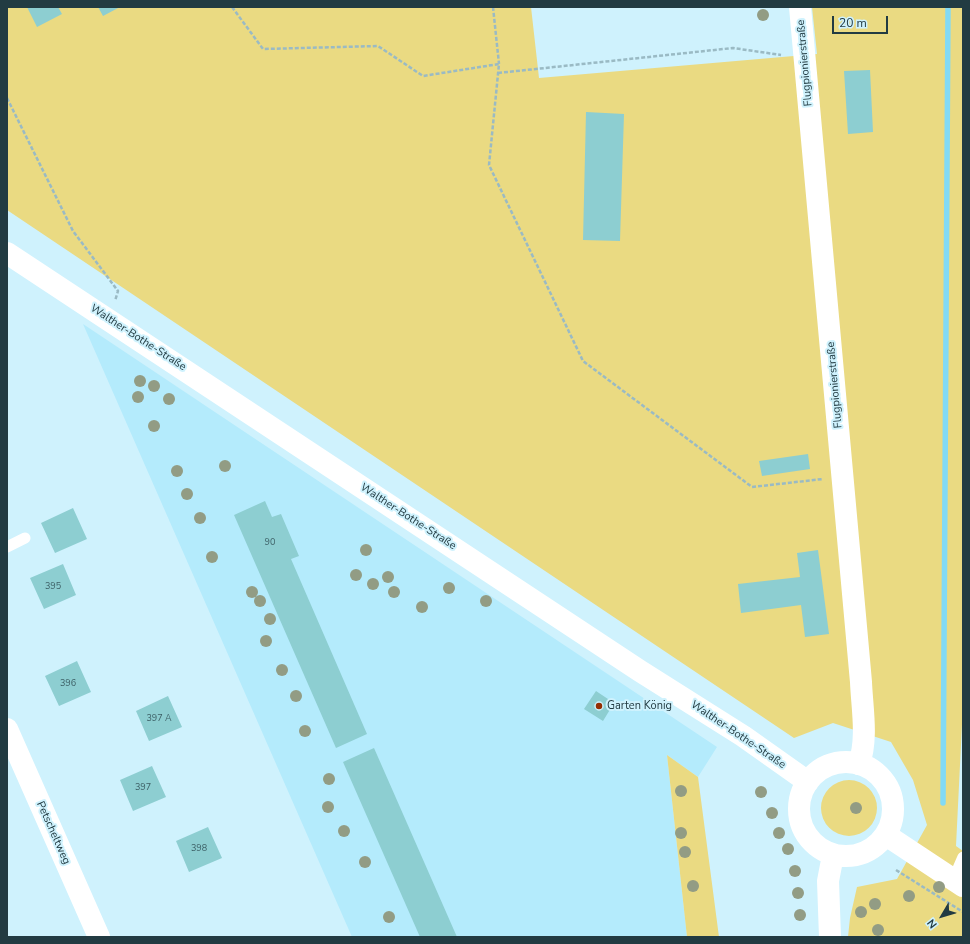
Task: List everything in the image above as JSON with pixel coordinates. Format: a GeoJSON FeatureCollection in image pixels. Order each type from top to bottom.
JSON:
{"type":"FeatureCollection","features":[{"type":"Feature","properties":{"kind":"street","name":"Flugpionierstraße"},"geometry":{"type":"LineString","coordinates":[[800,7],[844,477],[861,682],[864,736],[862,755],[859,764]]}},
{"type":"Feature","properties":{"kind":"street","name":"Walther-Bothe-Straße"},"geometry":{"type":"LineString","coordinates":[[7,253],[627,662],[743,736],[808,782]]}},
{"type":"Feature","properties":{"kind":"street","name":"Petscheltweg"},"geometry":{"type":"LineString","coordinates":[[7,729],[99,937]]}},
{"type":"Feature","properties":{"kind":"street"},"geometry":{"type":"LineString","coordinates":[[840,762],[859,764],[879,775],[890,792],[893,813],[890,826],[886,835],[875,847],[864,853],[846,857],[833,855],[815,844],[803,827],[799,806],[802,792],[814,775],[826,766],[840,762]]}},
{"type":"Feature","properties":{"kind":"street"},"geometry":{"type":"LineString","coordinates":[[886,835],[958,883]]}},
{"type":"Feature","properties":{"kind":"street"},"geometry":{"type":"LineString","coordinates":[[830,937],[828,881],[833,855]]}},
{"type":"Feature","properties":{"kind":"lane"},"geometry":{"type":"LineString","coordinates":[[7,547],[25,538]]}},
{"type":"Feature","properties":{"kind":"lane"},"geometry":{"type":"LineString","coordinates":[[958,883],[963,857]]}},
{"type":"Feature","properties":{"kind":"path"},"geometry":{"type":"LineString","coordinates":[[232,7],[263,50],[378,46],[423,76],[499,64]]}},
{"type":"Feature","properties":{"kind":"path"},"geometry":{"type":"LineString","coordinates":[[493,7],[499,64],[489,165],[583,361],[752,487],[844,477]]}},
{"type":"Feature","properties":{"kind":"path"},"geometry":{"type":"LineString","coordinates":[[498,73],[733,48],[781,55]]}},
{"type":"Feature","properties":{"kind":"path"},"geometry":{"type":"LineString","coordinates":[[7,98],[73,231],[118,291],[109,319]]}},
{"type":"Feature","properties":{"kind":"path"},"geometry":{"type":"LineString","coordinates":[[896,870],[963,912]]}},
{"type":"Feature","properties":{"kind":"shaded area"},"geometry":{"type":"Polygon","coordinates":[[[7,7],[531,7],[539,78],[817,54],[812,7],[963,7],[963,704],[956,846],[963,851],[963,937],[848,937],[850,918],[857,887],[897,879],[927,825],[913,780],[891,742],[833,723],[794,738],[7,210],[7,7]]]}},
{"type":"Feature","properties":{"kind":"shaded area"},"geometry":{"type":"Polygon","coordinates":[[[83,324],[717,747],[698,777],[667,755],[687,937],[352,937],[83,324]]]}},
{"type":"Feature","properties":{"kind":"shaded area"},"geometry":{"type":"Polygon","coordinates":[[[667,755],[698,777],[719,937],[687,937],[667,755]]]}},
{"type":"Feature","properties":{"kind":"shaded area"},"geometry":{"type":"Polygon","coordinates":[[[843,780],[855,780],[869,788],[877,802],[875,819],[869,828],[855,836],[843,836],[833,831],[826,824],[821,814],[821,802],[826,792],[833,785],[843,780]]]}},
{"type":"Feature","properties":{"kind":"building"},"geometry":{"type":"Polygon","coordinates":[[[27,7],[58,7],[62,14],[37,27],[27,7]]]}},
{"type":"Feature","properties":{"kind":"building"},"geometry":{"type":"Polygon","coordinates":[[[98,7],[120,7],[103,16],[98,7]]]}},
{"type":"Feature","properties":{"kind":"building"},"geometry":{"type":"Polygon","coordinates":[[[870,70],[873,132],[848,134],[844,71],[870,70]]]}},
{"type":"Feature","properties":{"kind":"building"},"geometry":{"type":"Polygon","coordinates":[[[586,112],[624,114],[620,241],[583,240],[586,112]]]}},
{"type":"Feature","properties":{"kind":"building"},"geometry":{"type":"Polygon","coordinates":[[[808,454],[810,469],[762,476],[759,461],[808,454]]]}},
{"type":"Feature","properties":{"kind":"building"},"geometry":{"type":"Polygon","coordinates":[[[265,501],[272,517],[281,514],[299,556],[291,559],[367,734],[336,748],[234,515],[265,501]]]}},
{"type":"Feature","properties":{"kind":"building"},"geometry":{"type":"Polygon","coordinates":[[[73,508],[87,539],[55,553],[41,523],[73,508]]]}},
{"type":"Feature","properties":{"kind":"building"},"geometry":{"type":"Polygon","coordinates":[[[818,550],[829,634],[805,637],[801,605],[741,613],[738,584],[800,577],[797,553],[818,550]]]}},
{"type":"Feature","properties":{"kind":"building"},"geometry":{"type":"Polygon","coordinates":[[[63,564],[76,595],[44,609],[30,578],[63,564]]]}},
{"type":"Feature","properties":{"kind":"building"},"geometry":{"type":"Polygon","coordinates":[[[77,661],[91,692],[59,706],[45,676],[77,661]]]}},
{"type":"Feature","properties":{"kind":"building","name":"Garten König"},"geometry":{"type":"Polygon","coordinates":[[[596,691],[614,703],[603,721],[584,709],[596,691]]]}},
{"type":"Feature","properties":{"kind":"building"},"geometry":{"type":"Polygon","coordinates":[[[168,696],[182,727],[149,741],[136,711],[168,696]]]}},
{"type":"Feature","properties":{"kind":"building"},"geometry":{"type":"Polygon","coordinates":[[[374,748],[457,937],[420,937],[343,762],[374,748]]]}},
{"type":"Feature","properties":{"kind":"building"},"geometry":{"type":"Polygon","coordinates":[[[152,766],[166,797],[133,811],[120,780],[152,766]]]}},
{"type":"Feature","properties":{"kind":"building"},"geometry":{"type":"Polygon","coordinates":[[[208,827],[222,858],[189,872],[176,841],[208,827]]]}},
{"type":"Feature","properties":{"kind":"waterway"},"geometry":{"type":"LineString","coordinates":[[943,803],[948,7]]}},
{"type":"Feature","properties":{"kind":"place","name":"Garten König"},"geometry":{"type":"Point","coordinates":[599,706]}}]}
